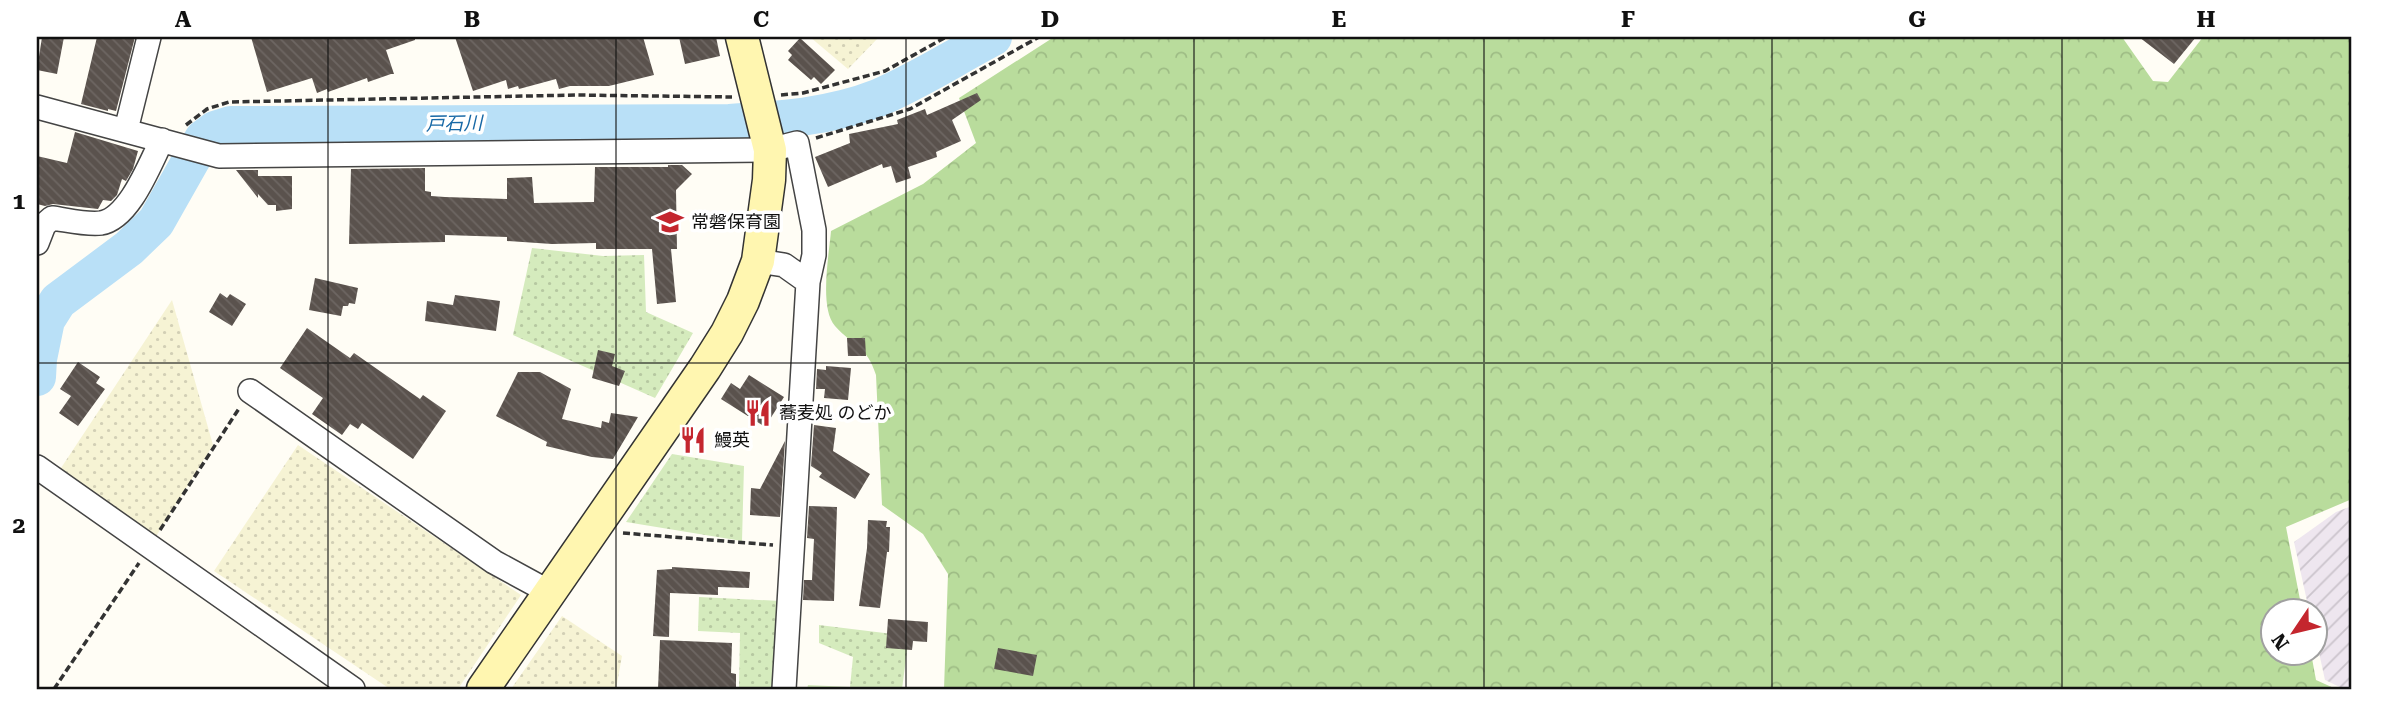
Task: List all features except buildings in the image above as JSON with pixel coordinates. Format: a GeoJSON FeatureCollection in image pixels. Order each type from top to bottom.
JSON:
{"type":"FeatureCollection","features":[{"type":"Feature","properties":{"kind":"street"},"geometry":{"type":"LineString","coordinates":[[126,130],[149,37]]}},
{"type":"Feature","properties":{"kind":"street"},"geometry":{"type":"LineString","coordinates":[[741,37],[756,100],[814,230],[814,255],[808,282],[784,689]]}},
{"type":"Feature","properties":{"kind":"street"},"geometry":{"type":"LineString","coordinates":[[37,107],[219,156],[778,145]]}},
{"type":"Feature","properties":{"kind":"street"},"geometry":{"type":"LineString","coordinates":[[37,243],[44,225],[51,218],[102,223],[118,216],[168,142]]}},
{"type":"Feature","properties":{"kind":"street"},"geometry":{"type":"LineString","coordinates":[[483,689],[595,530],[727,333],[758,261],[769,180],[778,145]]}},
{"type":"Feature","properties":{"kind":"street"},"geometry":{"type":"LineString","coordinates":[[758,261],[784,265],[808,282]]}},
{"type":"Feature","properties":{"kind":"street"},"geometry":{"type":"LineString","coordinates":[[250,391],[494,562],[551,593]]}},
{"type":"Feature","properties":{"kind":"street"},"geometry":{"type":"LineString","coordinates":[[37,467],[352,689]]}},
{"type":"Feature","properties":{"kind":"path"},"geometry":{"type":"LineString","coordinates":[[168,142],[191,119],[207,109],[229,102],[577,95],[756,100],[803,93],[885,71],[946,37]]}},
{"type":"Feature","properties":{"kind":"path"},"geometry":{"type":"LineString","coordinates":[[778,145],[910,109],[1039,37]]}},
{"type":"Feature","properties":{"kind":"path"},"geometry":{"type":"LineString","coordinates":[[595,530],[792,547]]}},
{"type":"Feature","properties":{"kind":"shaded area"},"geometry":{"type":"Polygon","coordinates":[[[810,37],[879,37],[848,69],[810,37]]]}},
{"type":"Feature","properties":{"kind":"shaded area"},"geometry":{"type":"Polygon","coordinates":[[[172,300],[213,445],[155,538],[59,471],[172,300]]]}},
{"type":"Feature","properties":{"kind":"shaded area"},"geometry":{"type":"Polygon","coordinates":[[[298,445],[521,595],[458,689],[390,689],[214,571],[298,445]]]}},
{"type":"Feature","properties":{"kind":"shaded area"},"geometry":{"type":"Polygon","coordinates":[[[2352,506],[2352,689],[2344,689],[2325,680],[2322,666],[2330,666],[2330,596],[2306,596],[2294,542],[2336,512],[2352,506]]]}},
{"type":"Feature","properties":{"kind":"shaded area"},"geometry":{"type":"Polygon","coordinates":[[[562,616],[622,656],[616,689],[511,689],[562,616]]]}},
{"type":"Feature","properties":{"kind":"green space"},"geometry":{"type":"Polygon","coordinates":[[[1054,37],[2122,37],[2153,81],[2168,82],[2203,37],[2352,37],[2352,499],[2286,527],[2299,596],[2260,596],[2260,666],[2313,666],[2316,680],[2336,689],[944,689],[948,574],[923,534],[882,505],[876,375],[864,352],[835,326],[830,318],[826,281],[831,231],[923,184],[976,143],[959,98],[1054,37]]]}},
{"type":"Feature","properties":{"kind":"green space"},"geometry":{"type":"Polygon","coordinates":[[[532,248],[603,256],[644,255],[646,312],[693,333],[655,398],[513,335],[532,248]]]}},
{"type":"Feature","properties":{"kind":"green space"},"geometry":{"type":"Polygon","coordinates":[[[672,454],[744,466],[742,541],[626,522],[672,454]]]}},
{"type":"Feature","properties":{"kind":"green space"},"geometry":{"type":"Polygon","coordinates":[[[699,597],[781,601],[778,689],[739,689],[740,633],[698,631],[699,597]]]}},
{"type":"Feature","properties":{"kind":"green space"},"geometry":{"type":"Polygon","coordinates":[[[819,625],[909,636],[902,689],[807,689],[808,685],[850,687],[853,657],[819,643],[819,625]]]}},
{"type":"Feature","properties":{"kind":"waterway","name":"戸石川"},"geometry":{"type":"LineString","coordinates":[[37,377],[46,320],[58,301],[129,248],[156,222],[203,139],[215,130],[231,125],[729,123],[785,119],[842,110],[878,98],[993,37]]}},
{"type":"Feature","properties":{"kind":"place","name":"常磐保育園"},"geometry":{"type":"Point","coordinates":[670,222]}},
{"type":"Feature","properties":{"kind":"place","name":"蕎麦処 のどか"},"geometry":{"type":"Point","coordinates":[758,413]}},
{"type":"Feature","properties":{"kind":"place","name":"鰻英"},"geometry":{"type":"Point","coordinates":[693,440]}}]}
